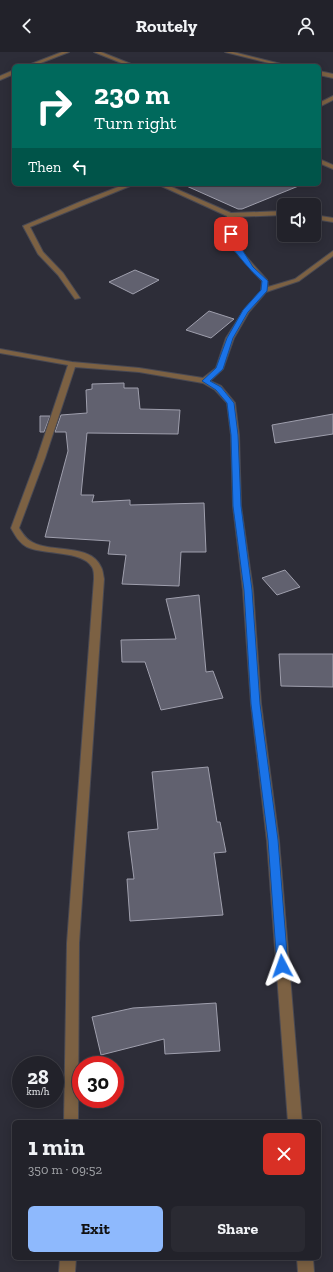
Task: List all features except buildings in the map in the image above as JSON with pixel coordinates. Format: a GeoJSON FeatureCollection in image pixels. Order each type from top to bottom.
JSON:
{"type":"FeatureCollection","features":[{"type":"Feature","properties":{"kind":"street"},"geometry":{"type":"LineString","coordinates":[[34,64],[67,52]]}},
{"type":"Feature","properties":{"kind":"street"},"geometry":{"type":"LineString","coordinates":[[96,52],[129,64]]}},
{"type":"Feature","properties":{"kind":"street"},"geometry":{"type":"LineString","coordinates":[[227,52],[278,64]]}},
{"type":"Feature","properties":{"kind":"street"},"geometry":{"type":"LineString","coordinates":[[0,78],[12,73]]}},
{"type":"Feature","properties":{"kind":"street"},"geometry":{"type":"LineString","coordinates":[[321,73],[333,76]]}},
{"type":"Feature","properties":{"kind":"street"},"geometry":{"type":"LineString","coordinates":[[321,104],[333,98]]}},
{"type":"Feature","properties":{"kind":"street"},"geometry":{"type":"LineString","coordinates":[[321,163],[333,167]]}},
{"type":"Feature","properties":{"kind":"street"},"geometry":{"type":"LineString","coordinates":[[77,298],[61,274],[40,253],[26,226],[127,186]]}},
{"type":"Feature","properties":{"kind":"street"},"geometry":{"type":"LineString","coordinates":[[165,186],[230,215],[277,213]]}},
{"type":"Feature","properties":{"kind":"street"},"geometry":{"type":"LineString","coordinates":[[230,215],[231,243],[240,252],[251,268],[265,281],[264,291]]}},
{"type":"Feature","properties":{"kind":"street"},"geometry":{"type":"LineString","coordinates":[[321,218],[333,220]]}},
{"type":"Feature","properties":{"kind":"street"},"geometry":{"type":"LineString","coordinates":[[206,381],[219,369],[230,338],[246,311],[264,291],[297,280],[333,253]]}},
{"type":"Feature","properties":{"kind":"street"},"geometry":{"type":"LineString","coordinates":[[0,351],[72,364],[139,370],[206,381],[218,388],[231,403],[234,427],[237,506],[248,590],[256,704],[273,840],[295,1120]]}},
{"type":"Feature","properties":{"kind":"street"},"geometry":{"type":"LineString","coordinates":[[71,1120],[73,943],[99,579],[96,565],[89,560],[73,552],[38,548],[22,540],[16,528],[72,364]]}},
{"type":"Feature","properties":{"kind":"street"},"geometry":{"type":"LineString","coordinates":[[67,1272],[68,1260]]}},
{"type":"Feature","properties":{"kind":"street"},"geometry":{"type":"LineString","coordinates":[[305,1260],[306,1272]]}},
{"type":"Feature","properties":{"kind":"route"},"geometry":{"type":"LineString","coordinates":[[231,234],[231,243],[240,252],[251,268],[265,281],[264,291],[246,311],[230,338],[219,369],[206,381],[218,388],[231,403],[237,506],[248,590],[256,704],[273,840],[282,966]]}}]}
